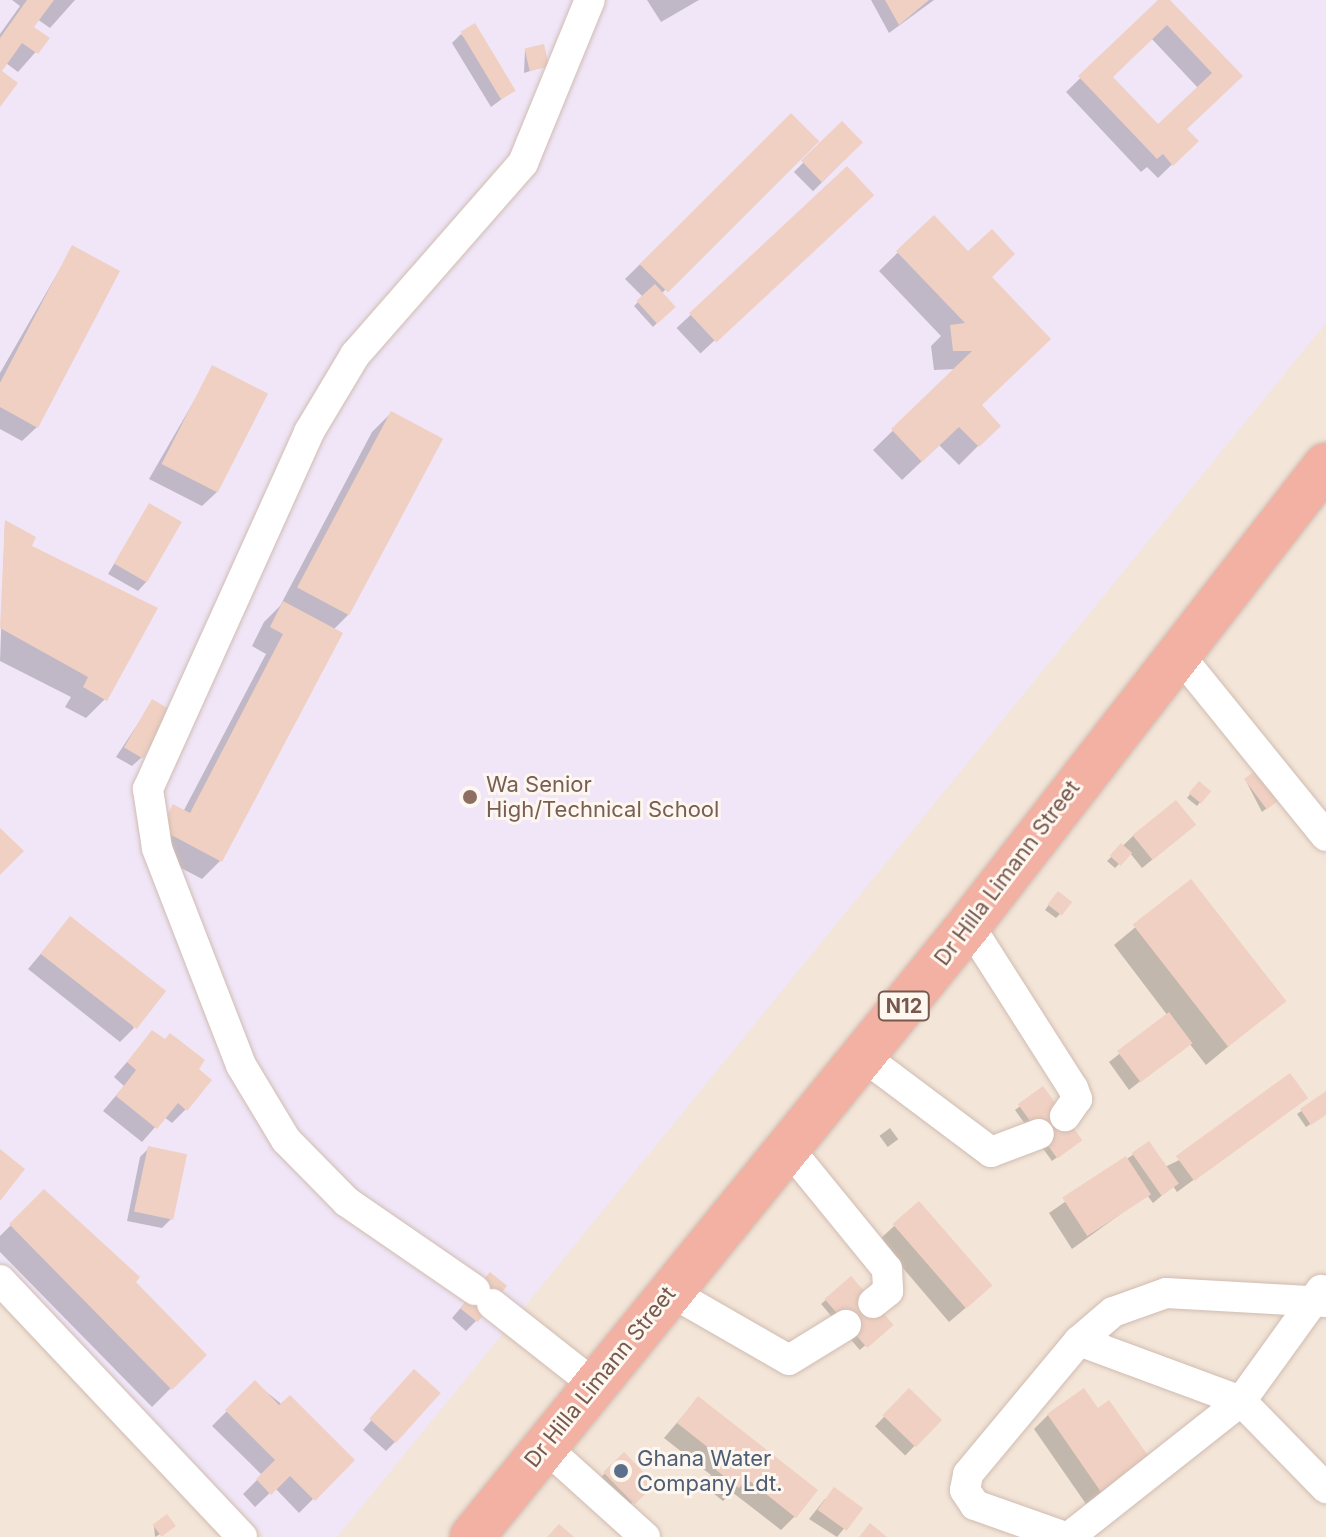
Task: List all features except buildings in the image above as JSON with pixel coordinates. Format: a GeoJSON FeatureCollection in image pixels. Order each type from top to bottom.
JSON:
{"type":"FeatureCollection","features":[{"type":"Feature","properties":{"kind":"highway","name":"Dr Hilla Limann Street"},"geometry":{"type":"LineString","coordinates":[[472,1537],[785,1144],[863,1056],[969,925],[1176,651],[1326,465]]}},
{"type":"Feature","properties":{"kind":"street"},"geometry":{"type":"LineString","coordinates":[[590,0],[523,163],[355,355],[309,432],[148,789],[157,848],[241,1065],[286,1140],[347,1202],[484,1297],[595,1385]]}},
{"type":"Feature","properties":{"kind":"street"},"geometry":{"type":"LineString","coordinates":[[1176,651],[1326,836]]}},
{"type":"Feature","properties":{"kind":"street"},"geometry":{"type":"LineString","coordinates":[[969,925],[1073,1088],[1077,1099],[1065,1116]]}},
{"type":"Feature","properties":{"kind":"street"},"geometry":{"type":"LineString","coordinates":[[863,1056],[991,1152],[1039,1134]]}},
{"type":"Feature","properties":{"kind":"street"},"geometry":{"type":"LineString","coordinates":[[785,1144],[887,1269],[888,1291],[873,1303]]}},
{"type":"Feature","properties":{"kind":"street"},"geometry":{"type":"LineString","coordinates":[[0,1280],[242,1537]]}},
{"type":"Feature","properties":{"kind":"street"},"geometry":{"type":"LineString","coordinates":[[669,1291],[789,1360],[846,1325]]}},
{"type":"Feature","properties":{"kind":"street"},"geometry":{"type":"LineString","coordinates":[[1166,1293],[1321,1296],[1241,1401],[1067,1537],[975,1505],[965,1490],[968,1474],[1079,1341],[1113,1312],[1166,1293]]}},
{"type":"Feature","properties":{"kind":"street"},"geometry":{"type":"LineString","coordinates":[[1079,1341],[1241,1401],[1326,1488]]}},
{"type":"Feature","properties":{"kind":"street"},"geometry":{"type":"LineString","coordinates":[[544,1446],[645,1537]]}},
{"type":"Feature","properties":{"kind":"shaded area","name":"Wa Senior High/Technical School"},"geometry":{"type":"Polygon","coordinates":[[[0,0],[1326,0],[1326,1537],[0,1537],[0,0]]]}},
{"type":"Feature","properties":{"kind":"shaded area","name":"Wa Senior High/Technical School"},"geometry":{"type":"Polygon","coordinates":[[[0,0],[1326,0],[1326,323],[337,1537],[265,1537],[0,1270],[0,0]]]}},
{"type":"Feature","properties":{"kind":"place","name":"Wa Senior High/Technical School"},"geometry":{"type":"Point","coordinates":[470,797]}},
{"type":"Feature","properties":{"kind":"place","name":"Ghana Water Company Ldt."},"geometry":{"type":"Point","coordinates":[621,1471]}}]}
